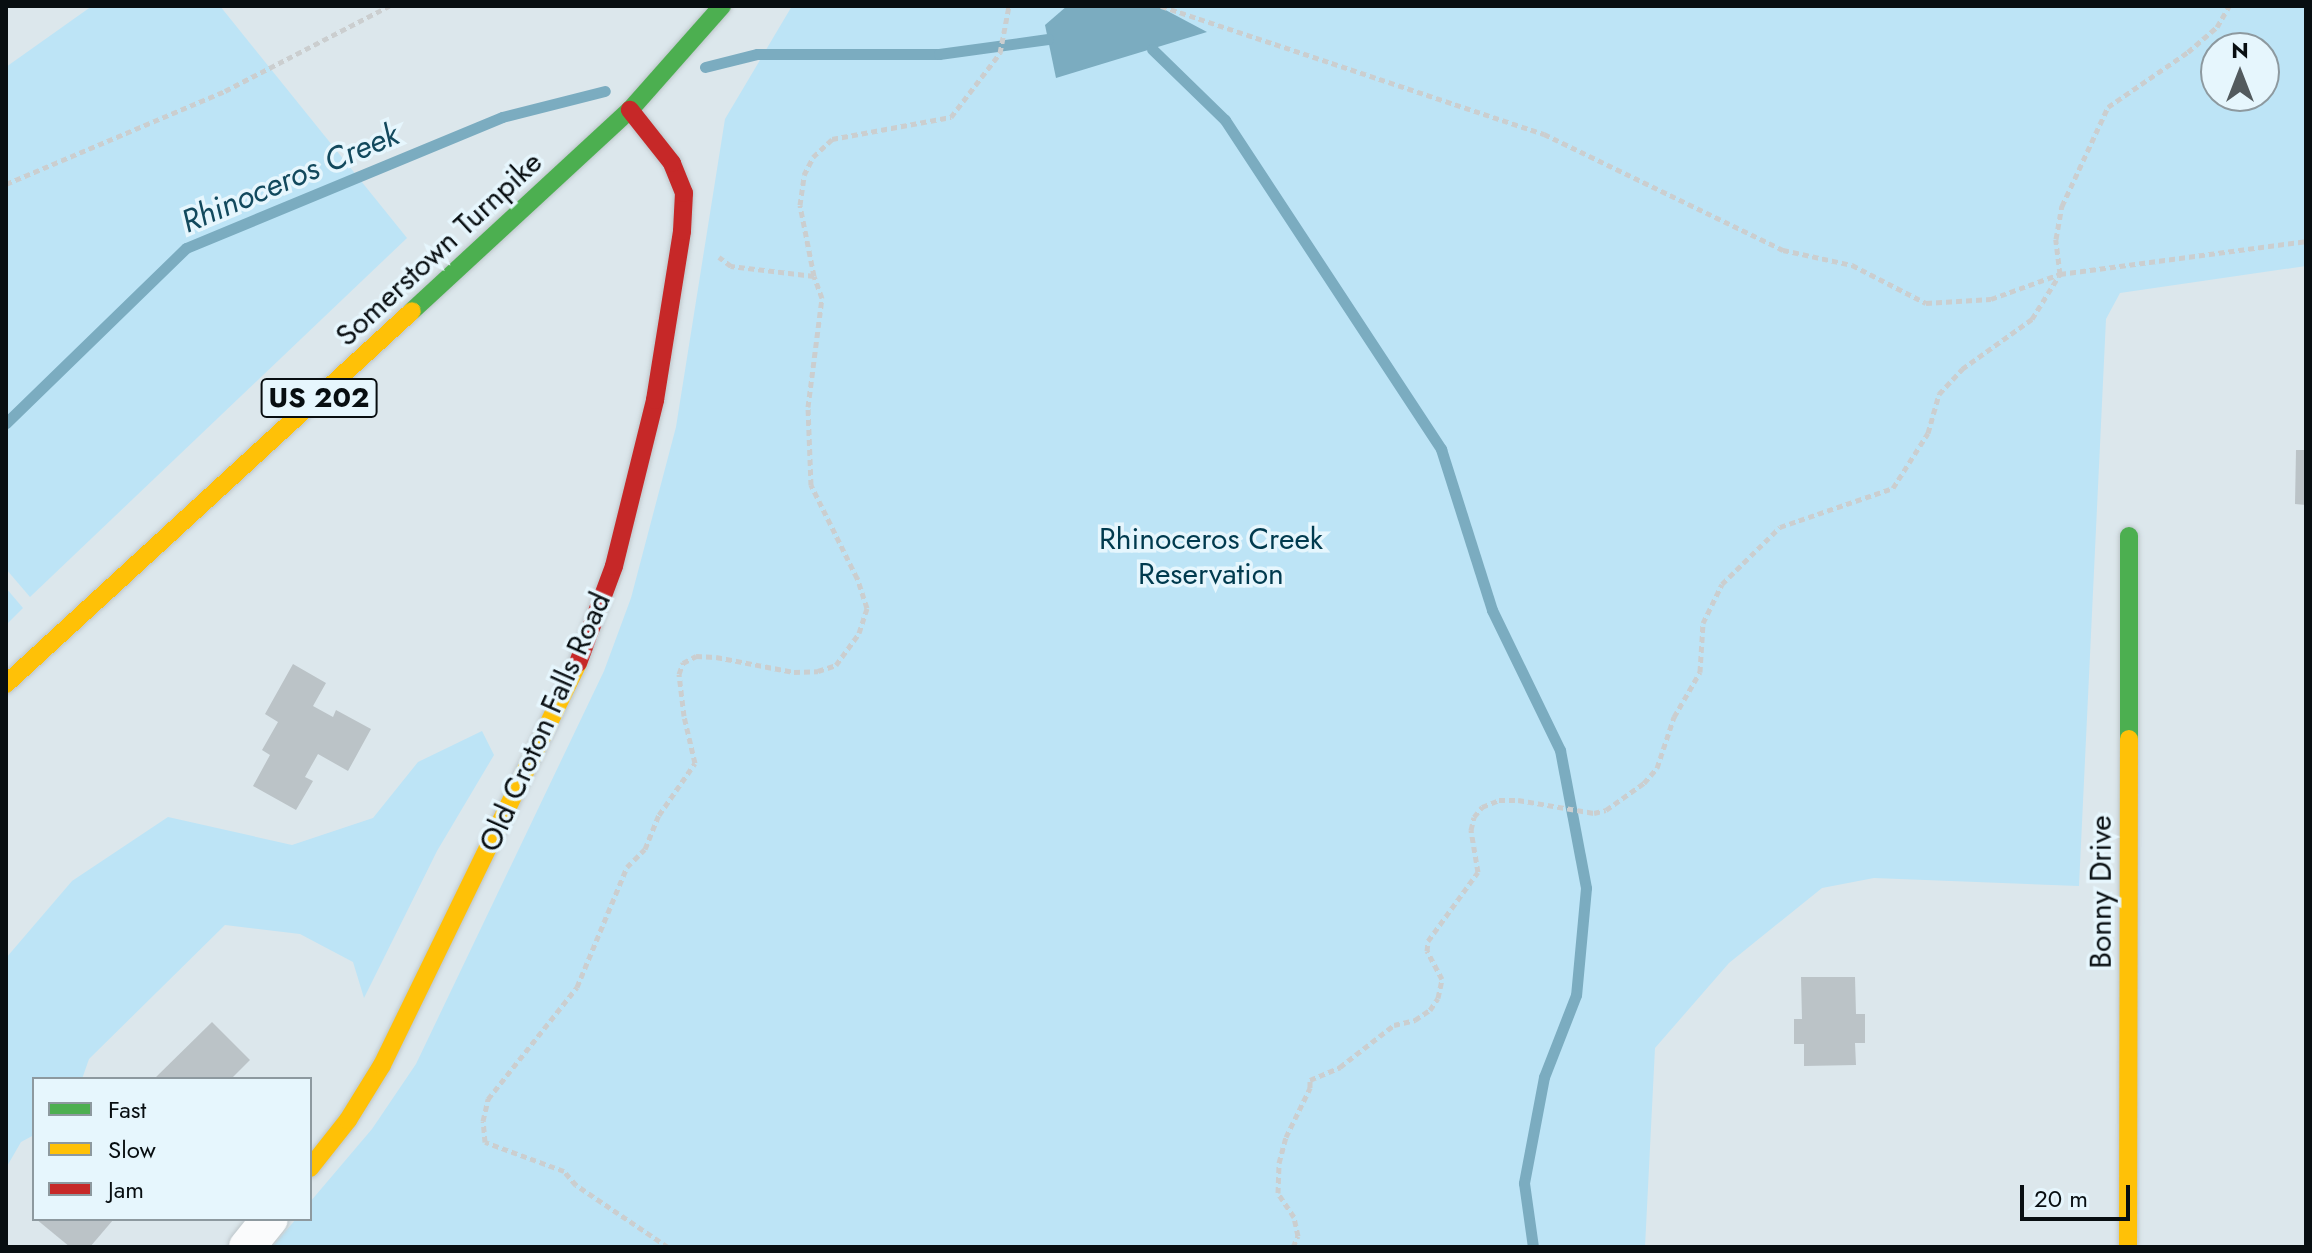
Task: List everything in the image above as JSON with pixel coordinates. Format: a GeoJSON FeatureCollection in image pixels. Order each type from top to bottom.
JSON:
{"type":"FeatureCollection","features":[{"type":"Feature","properties":{"kind":"street","name":"Somerstown Turnpike"},"geometry":{"type":"LineString","coordinates":[[6,684],[630,110],[722,6]]}},
{"type":"Feature","properties":{"kind":"street","name":"Old Croton Falls Road"},"geometry":{"type":"LineString","coordinates":[[312,1165],[348,1120],[382,1065],[581,656],[614,566],[637,485],[655,400],[682,231],[684,193],[672,163],[630,110]]}},
{"type":"Feature","properties":{"kind":"street","name":"Bonny Drive"},"geometry":{"type":"LineString","coordinates":[[2128,1247],[2129,536]]}},
{"type":"Feature","properties":{"kind":"street"},"geometry":{"type":"LineString","coordinates":[[247,1247],[268,1221]]}},
{"type":"Feature","properties":{"kind":"path"},"geometry":{"type":"LineString","coordinates":[[6,184],[225,91],[389,6]]}},
{"type":"Feature","properties":{"kind":"path"},"geometry":{"type":"LineString","coordinates":[[668,1247],[576,1185],[564,1171],[485,1142],[483,1121],[488,1099],[577,987],[594,954],[596,937],[627,867],[645,849],[659,815],[695,763],[684,716],[679,674],[683,663],[696,656],[716,657],[794,672],[818,671],[836,665],[859,633],[867,608],[857,578],[811,485],[808,407],[822,298],[814,276],[800,205],[804,175],[813,157],[832,139],[951,117],[1000,53],[1009,6]]}},
{"type":"Feature","properties":{"kind":"path"},"geometry":{"type":"LineString","coordinates":[[1161,6],[1544,134],[1783,250],[1852,265],[1926,303],[1991,299],[2060,274],[2306,241]]}},
{"type":"Feature","properties":{"kind":"path"},"geometry":{"type":"LineString","coordinates":[[1293,1247],[1298,1236],[1294,1217],[1278,1193],[1279,1163],[1286,1137],[1310,1088],[1310,1080],[1340,1067],[1394,1025],[1415,1020],[1430,1010],[1438,998],[1442,979],[1427,951],[1428,941],[1478,872],[1471,830],[1474,817],[1482,807],[1499,800],[1594,813],[1606,810],[1644,783],[1657,768],[1674,717],[1700,672],[1703,623],[1722,584],[1780,527],[1893,488],[1928,433],[1939,394],[1962,369],[2032,319],[2060,274],[2056,239],[2062,206],[2108,107],[2188,52],[2217,27],[2229,6]]}},
{"type":"Feature","properties":{"kind":"path"},"geometry":{"type":"LineString","coordinates":[[682,231],[731,266],[814,276]]}},
{"type":"Feature","properties":{"kind":"green space"},"geometry":{"type":"Polygon","coordinates":[[[92,6],[220,6],[407,238],[30,597],[6,569],[6,67],[92,6]]]}},
{"type":"Feature","properties":{"kind":"green space","name":"Rhinoceros Creek Reservation"},"geometry":{"type":"Polygon","coordinates":[[[792,6],[2306,6],[2306,266],[2120,293],[2106,319],[2079,886],[1874,878],[1822,888],[1729,963],[1655,1048],[1645,1247],[272,1247],[294,1221],[312,1221],[312,1200],[372,1129],[416,1064],[604,671],[631,598],[676,427],[725,119],[792,6]]]}},
{"type":"Feature","properties":{"kind":"green space"},"geometry":{"type":"Polygon","coordinates":[[[6,588],[23,608],[6,625],[6,588]]]}},
{"type":"Feature","properties":{"kind":"green space"},"geometry":{"type":"Polygon","coordinates":[[[482,731],[494,755],[437,851],[364,998],[353,962],[300,934],[225,925],[89,1059],[83,1077],[32,1077],[32,1136],[21,1142],[6,1168],[6,958],[72,881],[168,817],[292,845],[373,818],[418,762],[482,731]]]}},
{"type":"Feature","properties":{"kind":"shaded area"},"geometry":{"type":"Polygon","coordinates":[[[1067,6],[1158,6],[1207,32],[1056,78],[1045,25],[1067,6]]]}},
{"type":"Feature","properties":{"kind":"building"},"geometry":{"type":"Polygon","coordinates":[[[2296,450],[2306,450],[2306,505],[2295,504],[2296,450]]]}},
{"type":"Feature","properties":{"kind":"building"},"geometry":{"type":"Polygon","coordinates":[[[293,664],[326,683],[313,706],[333,717],[336,710],[371,729],[348,771],[318,754],[305,777],[313,781],[296,810],[253,786],[270,755],[262,750],[278,722],[265,714],[293,664]]]}},
{"type":"Feature","properties":{"kind":"building"},"geometry":{"type":"Polygon","coordinates":[[[1801,977],[1855,977],[1856,1014],[1865,1014],[1865,1043],[1855,1043],[1856,1065],[1804,1066],[1804,1044],[1794,1044],[1794,1019],[1802,1019],[1801,977]]]}},
{"type":"Feature","properties":{"kind":"building"},"geometry":{"type":"Polygon","coordinates":[[[212,1022],[250,1060],[233,1077],[156,1077],[212,1022]]]}},
{"type":"Feature","properties":{"kind":"building"},"geometry":{"type":"Polygon","coordinates":[[[38,1221],[112,1221],[90,1247],[70,1247],[38,1221]]]}},
{"type":"Feature","properties":{"kind":"waterway","name":"Rhinoceros Creek"},"geometry":{"type":"LineString","coordinates":[[705,67],[757,54],[939,54],[1048,39]]}},
{"type":"Feature","properties":{"kind":"waterway"},"geometry":{"type":"LineString","coordinates":[[1152,49],[1225,120],[1441,449],[1492,610],[1560,750],[1586,888],[1576,995],[1544,1077],[1524,1183],[1533,1247]]}},
{"type":"Feature","properties":{"kind":"waterway","name":"Rhinoceros Creek"},"geometry":{"type":"LineString","coordinates":[[6,423],[186,248],[502,117],[605,91]]}},
{"type":"Feature","properties":{"kind":"traffic: fast"},"geometry":{"type":"LineString","coordinates":[[412,311],[630,110],[722,6]]}},
{"type":"Feature","properties":{"kind":"traffic: fast"},"geometry":{"type":"LineString","coordinates":[[2129,536],[2129,739]]}},
{"type":"Feature","properties":{"kind":"traffic: slow"},"geometry":{"type":"LineString","coordinates":[[6,684],[412,311]]}},
{"type":"Feature","properties":{"kind":"traffic: slow"},"geometry":{"type":"LineString","coordinates":[[312,1165],[348,1120],[382,1065],[578,663]]}},
{"type":"Feature","properties":{"kind":"traffic: slow"},"geometry":{"type":"LineString","coordinates":[[2128,1247],[2129,739]]}},
{"type":"Feature","properties":{"kind":"traffic: jam"},"geometry":{"type":"LineString","coordinates":[[578,663],[614,566],[655,400],[682,231],[684,193],[672,163],[630,110]]}}]}
